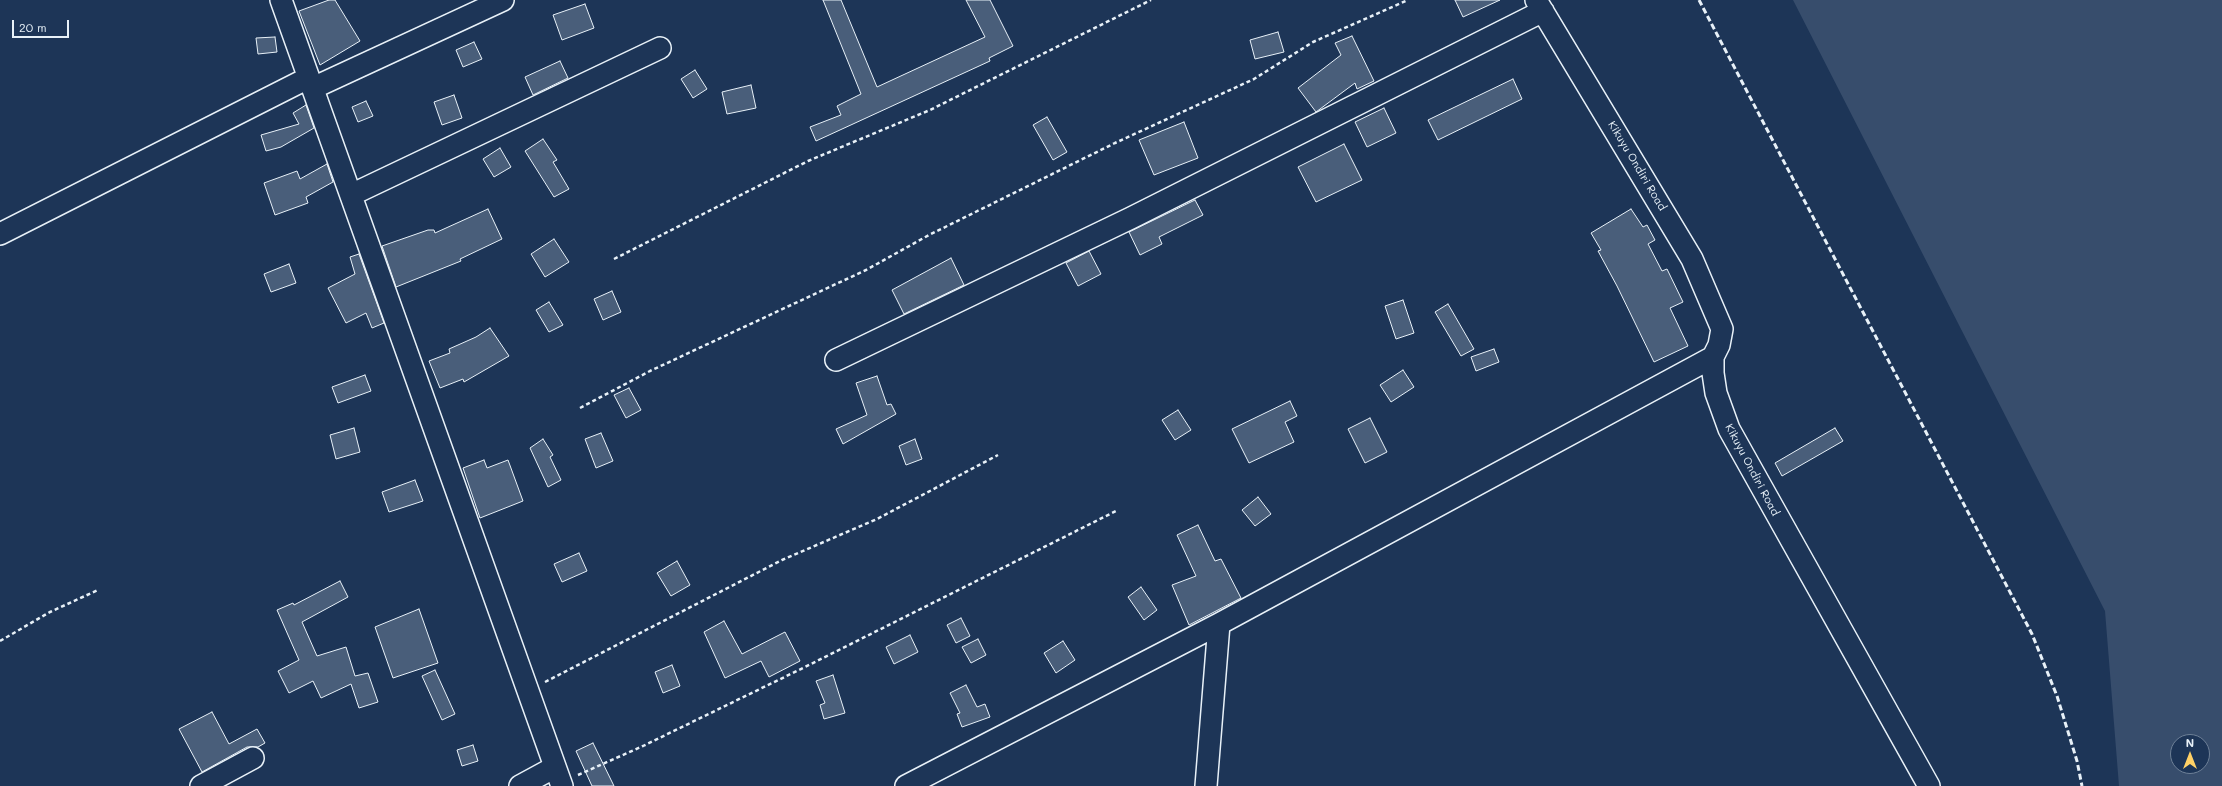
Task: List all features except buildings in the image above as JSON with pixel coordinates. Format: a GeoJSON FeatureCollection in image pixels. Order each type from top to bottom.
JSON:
{"type":"FeatureCollection","features":[{"type":"Feature","properties":{"kind":"street"},"geometry":{"type":"LineString","coordinates":[[281,0],[560,778],[520,786]]}},
{"type":"Feature","properties":{"kind":"street"},"geometry":{"type":"LineString","coordinates":[[0,234],[310,82],[503,0]]}},
{"type":"Feature","properties":{"kind":"street"},"geometry":{"type":"LineString","coordinates":[[836,360],[1131,218],[1540,5]]}},
{"type":"Feature","properties":{"kind":"street","name":"Kikuyu Ondiri Road"},"geometry":{"type":"LineString","coordinates":[[1540,5],[1692,259],[1722,329],[1719,345],[1713,357],[1716,393],[1732,436],[1929,786]]}},
{"type":"Feature","properties":{"kind":"street"},"geometry":{"type":"LineString","coordinates":[[351,194],[660,48]]}},
{"type":"Feature","properties":{"kind":"street"},"geometry":{"type":"LineString","coordinates":[[906,786],[1219,624],[1713,357]]}},
{"type":"Feature","properties":{"kind":"street"},"geometry":{"type":"LineString","coordinates":[[1206,786],[1219,624]]}},
{"type":"Feature","properties":{"kind":"street"},"geometry":{"type":"LineString","coordinates":[[201,786],[254,758]]}},
{"type":"Feature","properties":{"kind":"path"},"geometry":{"type":"LineString","coordinates":[[614,259],[808,161],[930,110],[1151,0]]}},
{"type":"Feature","properties":{"kind":"path"},"geometry":{"type":"LineString","coordinates":[[580,408],[650,371],[866,270],[929,235],[1108,146],[1254,79],[1313,42],[1408,0]]}},
{"type":"Feature","properties":{"kind":"path"},"geometry":{"type":"LineString","coordinates":[[542,683],[782,560],[876,519],[998,455]]}},
{"type":"Feature","properties":{"kind":"path"},"geometry":{"type":"LineString","coordinates":[[560,778],[643,746],[805,668],[1116,511]]}},
{"type":"Feature","properties":{"kind":"path"},"geometry":{"type":"LineString","coordinates":[[0,641],[50,612],[98,590]]}},
{"type":"Feature","properties":{"kind":"shaded area"},"geometry":{"type":"Polygon","coordinates":[[[1793,0],[2222,0],[2222,786],[2119,786],[2105,611],[1793,0]]]}},
{"type":"Feature","properties":{"kind":"railway"},"geometry":{"type":"LineString","coordinates":[[1699,0],[2032,634],[2057,696],[2077,761],[2082,786]]}}]}
